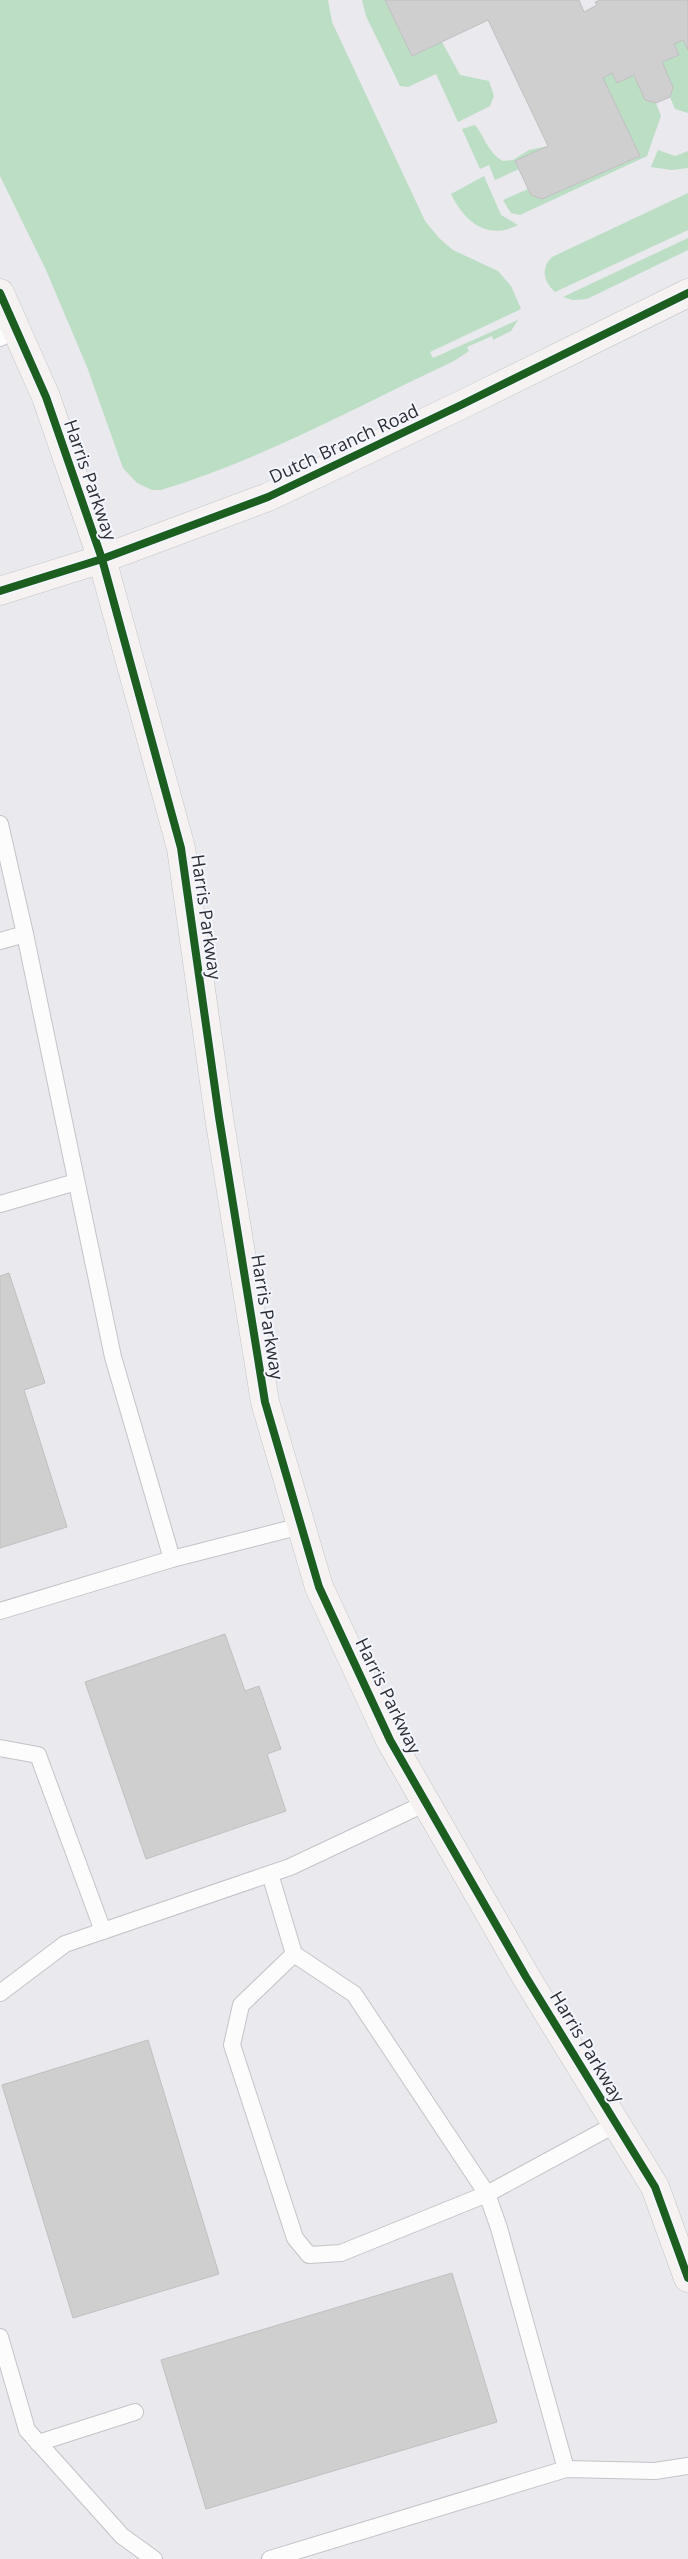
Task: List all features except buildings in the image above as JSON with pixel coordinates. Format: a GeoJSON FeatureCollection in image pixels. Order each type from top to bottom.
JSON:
{"type":"FeatureCollection","features":[{"type":"Feature","properties":{"kind":"street","name":"Harris Parkway"},"geometry":{"type":"LineString","coordinates":[[0,293],[8,334],[46,397],[102,559],[181,848],[219,1117],[265,1402],[318,1587],[390,1740],[526,1977],[655,2187],[688,2278]]}},
{"type":"Feature","properties":{"kind":"street","name":"Dutch Branch Road"},"geometry":{"type":"LineString","coordinates":[[0,591],[102,559],[268,497],[461,405],[688,293]]}},
{"type":"Feature","properties":{"kind":"lane"},"geometry":{"type":"LineString","coordinates":[[0,824],[25,934],[113,1357],[172,1559]]}},
{"type":"Feature","properties":{"kind":"lane"},"geometry":{"type":"LineString","coordinates":[[0,941],[25,934]]}},
{"type":"Feature","properties":{"kind":"lane"},"geometry":{"type":"LineString","coordinates":[[0,1204],[76,1182]]}},
{"type":"Feature","properties":{"kind":"lane"},"geometry":{"type":"LineString","coordinates":[[0,1611],[172,1559],[301,1526]]}},
{"type":"Feature","properties":{"kind":"lane"},"geometry":{"type":"LineString","coordinates":[[0,1748],[38,1755],[103,1931]]}},
{"type":"Feature","properties":{"kind":"lane"},"geometry":{"type":"LineString","coordinates":[[0,1993],[65,1944],[290,1868],[426,1803]]}},
{"type":"Feature","properties":{"kind":"lane"},"geometry":{"type":"LineString","coordinates":[[270,1874],[294,1954],[354,1994],[487,2194],[499,2228],[566,2469]]}},
{"type":"Feature","properties":{"kind":"lane"},"geometry":{"type":"LineString","coordinates":[[294,1954],[241,2005],[232,2045],[295,2238],[309,2255],[341,2253],[487,2194],[616,2124]]}},
{"type":"Feature","properties":{"kind":"lane"},"geometry":{"type":"LineString","coordinates":[[0,2337],[27,2430],[122,2536],[154,2559]]}},
{"type":"Feature","properties":{"kind":"lane"},"geometry":{"type":"LineString","coordinates":[[38,2443],[135,2412]]}},
{"type":"Feature","properties":{"kind":"lane"},"geometry":{"type":"LineString","coordinates":[[270,2559],[566,2469],[654,2471],[688,2466]]}},
{"type":"Feature","properties":{"kind":"green space"},"geometry":{"type":"Polygon","coordinates":[[[0,0],[328,0],[332,22],[425,221],[439,238],[453,250],[498,271],[511,286],[521,309],[430,352],[433,358],[518,320],[511,331],[493,340],[492,336],[467,347],[469,351],[454,361],[310,431],[236,463],[161,490],[152,490],[137,483],[123,468],[87,367],[46,270],[0,176],[0,0]]]}},
{"type":"Feature","properties":{"kind":"green space"},"geometry":{"type":"Polygon","coordinates":[[[362,0],[385,0],[412,56],[442,42],[460,75],[489,81],[494,96],[490,106],[458,122],[436,74],[408,87],[400,86],[366,16],[362,0]]]}},
{"type":"Feature","properties":{"kind":"green space"},"geometry":{"type":"Polygon","coordinates":[[[683,40],[688,50],[688,113],[675,109],[670,97],[673,87],[662,62],[678,55],[674,44],[683,40]]]}},
{"type":"Feature","properties":{"kind":"green space"},"geometry":{"type":"Polygon","coordinates":[[[612,73],[617,83],[634,75],[645,100],[656,103],[661,116],[647,156],[520,215],[511,213],[503,200],[528,189],[531,195],[542,199],[640,156],[603,78],[612,73]]]}},
{"type":"Feature","properties":{"kind":"green space"},"geometry":{"type":"Polygon","coordinates":[[[475,125],[490,149],[503,161],[513,160],[529,150],[548,146],[516,161],[519,169],[495,180],[489,165],[480,169],[462,129],[475,125]]]}},
{"type":"Feature","properties":{"kind":"green space"},"geometry":{"type":"Polygon","coordinates":[[[658,150],[675,156],[688,151],[688,168],[672,170],[651,167],[658,150]]]}},
{"type":"Feature","properties":{"kind":"green space"},"geometry":{"type":"Polygon","coordinates":[[[484,176],[501,215],[518,225],[496,231],[478,226],[456,204],[451,194],[484,176]]]}},
{"type":"Feature","properties":{"kind":"green space"},"geometry":{"type":"Polygon","coordinates":[[[688,193],[688,230],[555,292],[548,284],[545,271],[552,257],[688,193]]]}},
{"type":"Feature","properties":{"kind":"green space"},"geometry":{"type":"Polygon","coordinates":[[[688,238],[688,250],[587,299],[573,300],[563,297],[688,238]]]}},
{"type":"Feature","properties":{"kind":"cycle path"},"geometry":{"type":"LineString","coordinates":[[0,293],[46,397],[102,559],[181,848],[219,1117],[265,1402],[319,1587],[390,1740],[526,1977],[655,2187],[688,2278]]}},
{"type":"Feature","properties":{"kind":"cycle path"},"geometry":{"type":"LineString","coordinates":[[0,591],[102,559],[268,497],[461,405],[688,293]]}}]}
